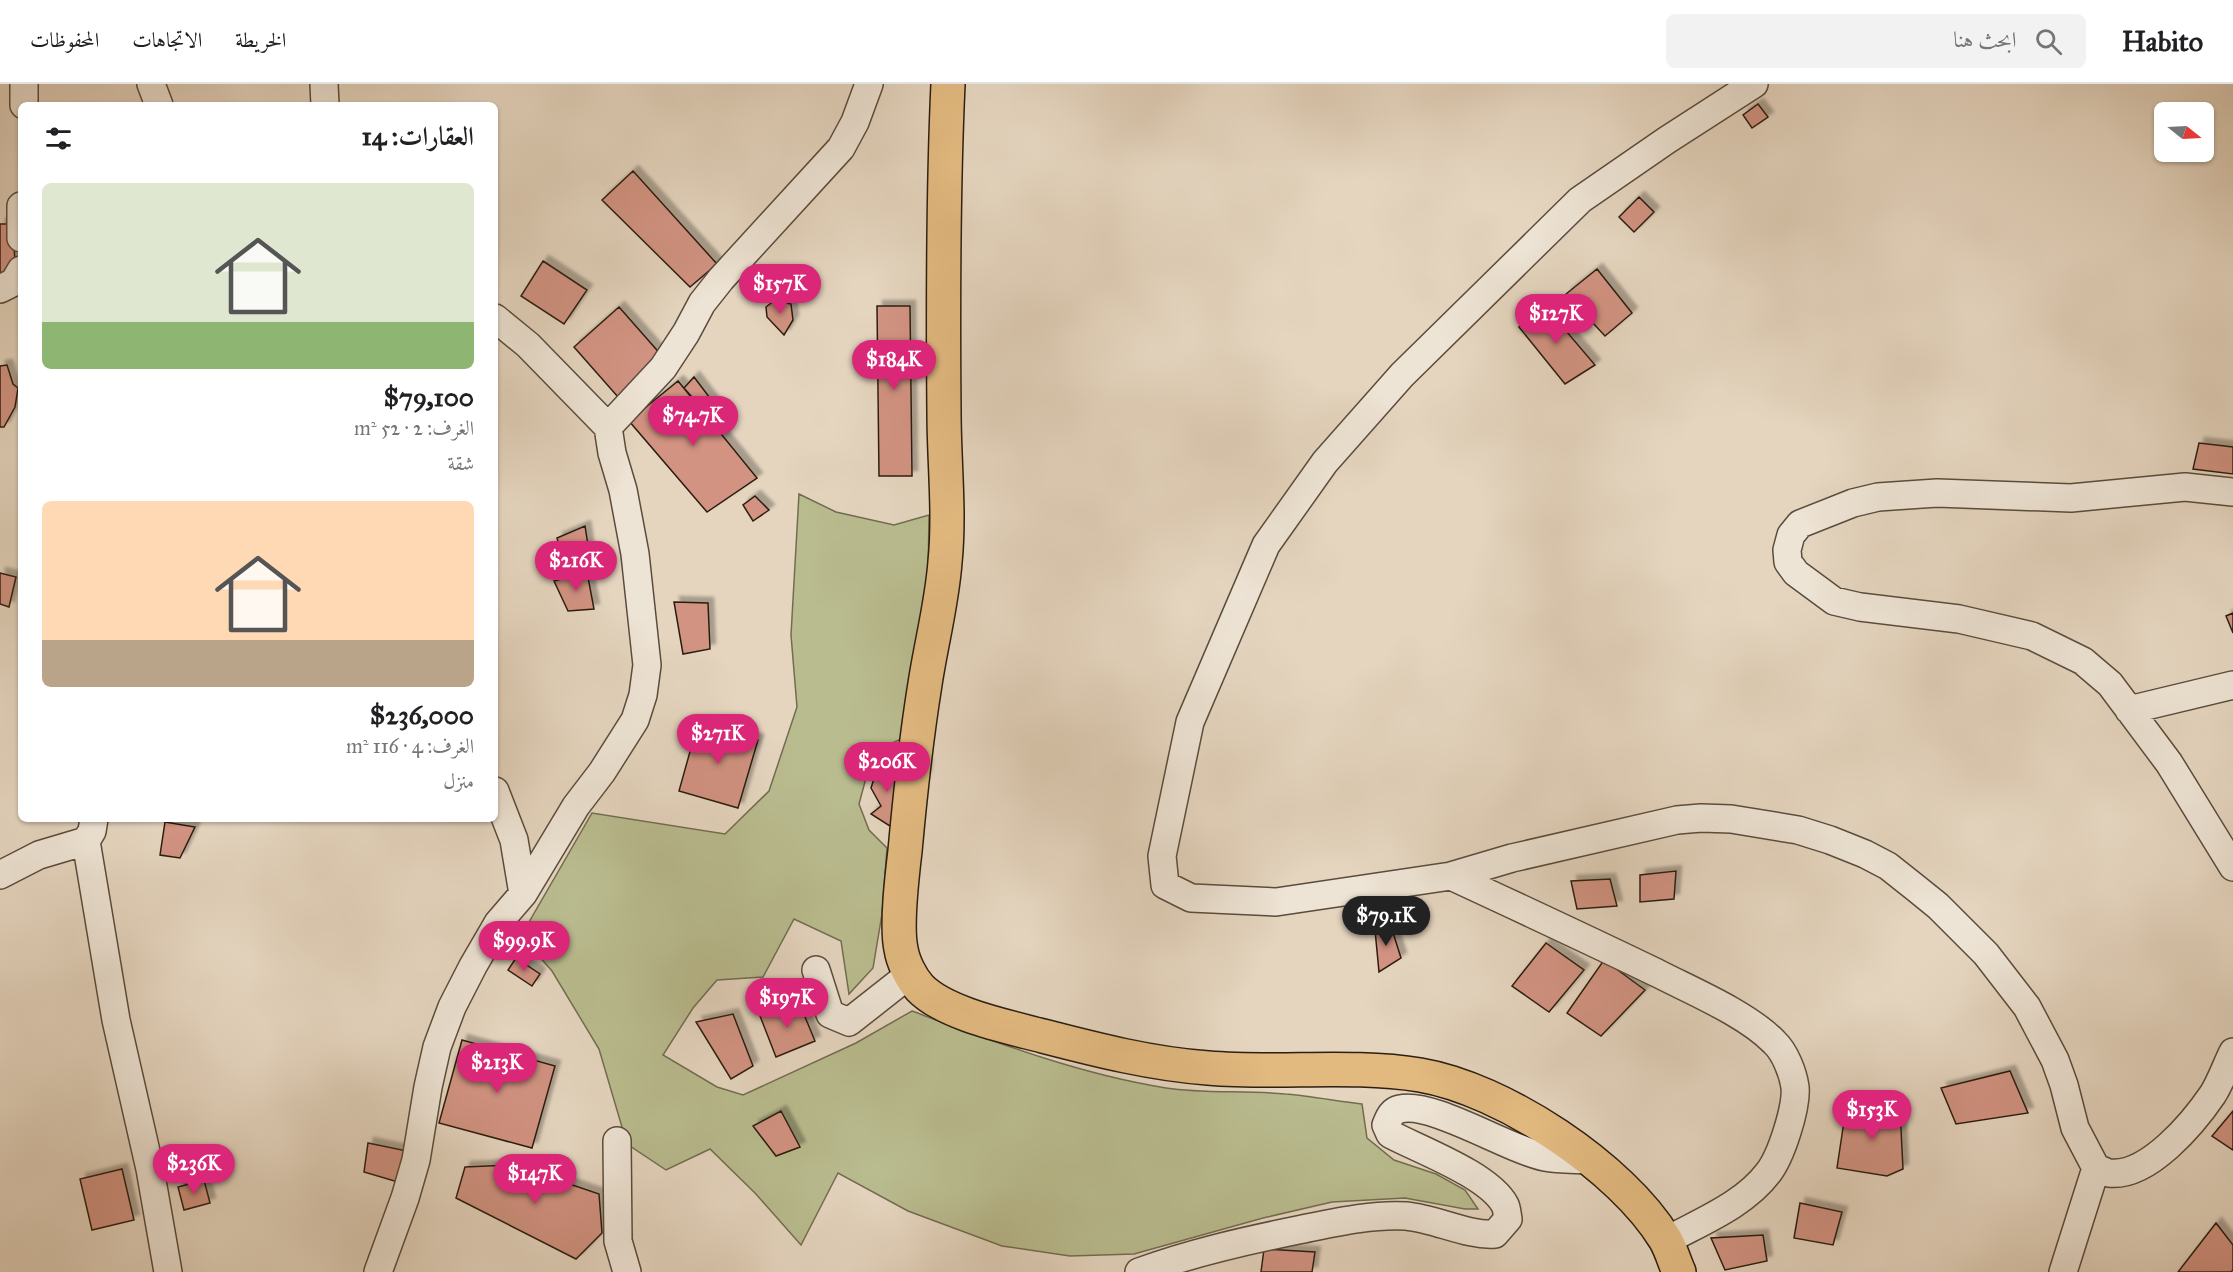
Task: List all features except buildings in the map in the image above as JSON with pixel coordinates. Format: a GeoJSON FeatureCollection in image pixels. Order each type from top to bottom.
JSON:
{"type":"FeatureCollection","features":[{"type":"Feature","properties":{"kind":"main road"},"geometry":{"type":"LineString","coordinates":[[948,84],[944,168],[945,563],[912,779],[902,875],[900,948],[910,974],[921,989],[930,996],[961,1011],[1004,1026],[1112,1053],[1207,1068],[1368,1071],[1423,1076],[1472,1091],[1514,1110],[1560,1137],[1591,1160],[1637,1203],[1666,1241],[1678,1272]]}},
{"type":"Feature","properties":{"kind":"street"},"geometry":{"type":"LineString","coordinates":[[24,84],[24,102]]}},
{"type":"Feature","properties":{"kind":"street"},"geometry":{"type":"LineString","coordinates":[[151,84],[158,102]]}},
{"type":"Feature","properties":{"kind":"street"},"geometry":{"type":"LineString","coordinates":[[324,84],[325,102]]}},
{"type":"Feature","properties":{"kind":"street"},"geometry":{"type":"LineString","coordinates":[[608,427],[663,368],[702,303],[721,279],[841,148],[855,122],[869,84]]}},
{"type":"Feature","properties":{"kind":"street"},"geometry":{"type":"LineString","coordinates":[[1754,84],[1580,200],[1402,375],[1325,462],[1266,545],[1190,722],[1162,856],[1165,885],[1191,898],[1276,902],[1451,876],[1512,858],[1677,820],[1731,819],[1798,830],[1866,854],[1888,866],[1938,906],[1986,954],[2027,1007],[2055,1060],[2075,1128],[2096,1168],[2110,1173],[2119,1172],[2151,1161],[2178,1136],[2214,1092],[2233,1052]]}},
{"type":"Feature","properties":{"kind":"street"},"geometry":{"type":"LineString","coordinates":[[0,289],[14,282],[18,275]]}},
{"type":"Feature","properties":{"kind":"street"},"geometry":{"type":"LineString","coordinates":[[378,1272],[416,1160],[435,1057],[452,1007],[498,923],[523,894],[576,806],[602,772],[635,720],[644,695],[647,665],[635,554],[608,427],[528,345],[498,320]]}},
{"type":"Feature","properties":{"kind":"street"},"geometry":{"type":"LineString","coordinates":[[2233,492],[2185,487],[2071,498],[1958,493],[1878,497],[1853,502],[1800,524],[1791,535],[1787,550],[1788,562],[1796,573],[1834,601],[1860,607],[1959,619],[2032,636],[2084,661],[2110,684],[2169,763],[2233,867]]}},
{"type":"Feature","properties":{"kind":"street"},"geometry":{"type":"LineString","coordinates":[[2128,710],[2233,685]]}},
{"type":"Feature","properties":{"kind":"street"},"geometry":{"type":"LineString","coordinates":[[498,798],[513,840],[523,894]]}},
{"type":"Feature","properties":{"kind":"street"},"geometry":{"type":"LineString","coordinates":[[0,875],[90,830],[116,1020],[150,1169],[168,1272]]}},
{"type":"Feature","properties":{"kind":"street"},"geometry":{"type":"LineString","coordinates":[[1451,876],[1678,984],[1736,1014],[1776,1043],[1790,1068],[1795,1089],[1783,1144],[1768,1173],[1742,1198],[1666,1241]]}},
{"type":"Feature","properties":{"kind":"street"},"geometry":{"type":"LineString","coordinates":[[816,970],[830,1014],[849,1022],[910,974]]}},
{"type":"Feature","properties":{"kind":"street"},"geometry":{"type":"LineString","coordinates":[[1139,1272],[1175,1259],[1238,1242],[1380,1216],[1407,1216],[1437,1221],[1484,1235],[1495,1234],[1508,1219],[1506,1207],[1500,1198],[1467,1172],[1390,1134],[1386,1125],[1390,1115],[1399,1108],[1417,1109],[1441,1116],[1545,1157],[1591,1160]]}},
{"type":"Feature","properties":{"kind":"street"},"geometry":{"type":"LineString","coordinates":[[617,1141],[618,1241],[627,1272]]}},
{"type":"Feature","properties":{"kind":"street"},"geometry":{"type":"LineString","coordinates":[[2063,1272],[2096,1168]]}},
{"type":"Feature","properties":{"kind":"green space"},"geometry":{"type":"Polygon","coordinates":[[[799,494],[836,512],[894,525],[929,515],[928,577],[901,739],[873,752],[859,804],[869,830],[887,848],[882,914],[873,968],[849,994],[841,941],[794,919],[763,977],[717,980],[693,1008],[663,1055],[717,1087],[743,1095],[856,1043],[912,1011],[1037,1056],[1133,1082],[1181,1090],[1285,1094],[1362,1104],[1367,1138],[1394,1160],[1436,1174],[1465,1190],[1478,1209],[1465,1209],[1405,1198],[1332,1202],[1263,1218],[1134,1254],[1070,1256],[1002,1246],[908,1211],[838,1173],[801,1245],[755,1193],[710,1149],[666,1170],[627,1144],[599,1049],[552,971],[521,936],[592,813],[725,834],[769,791],[797,707],[791,635],[799,494]]]}}]}
